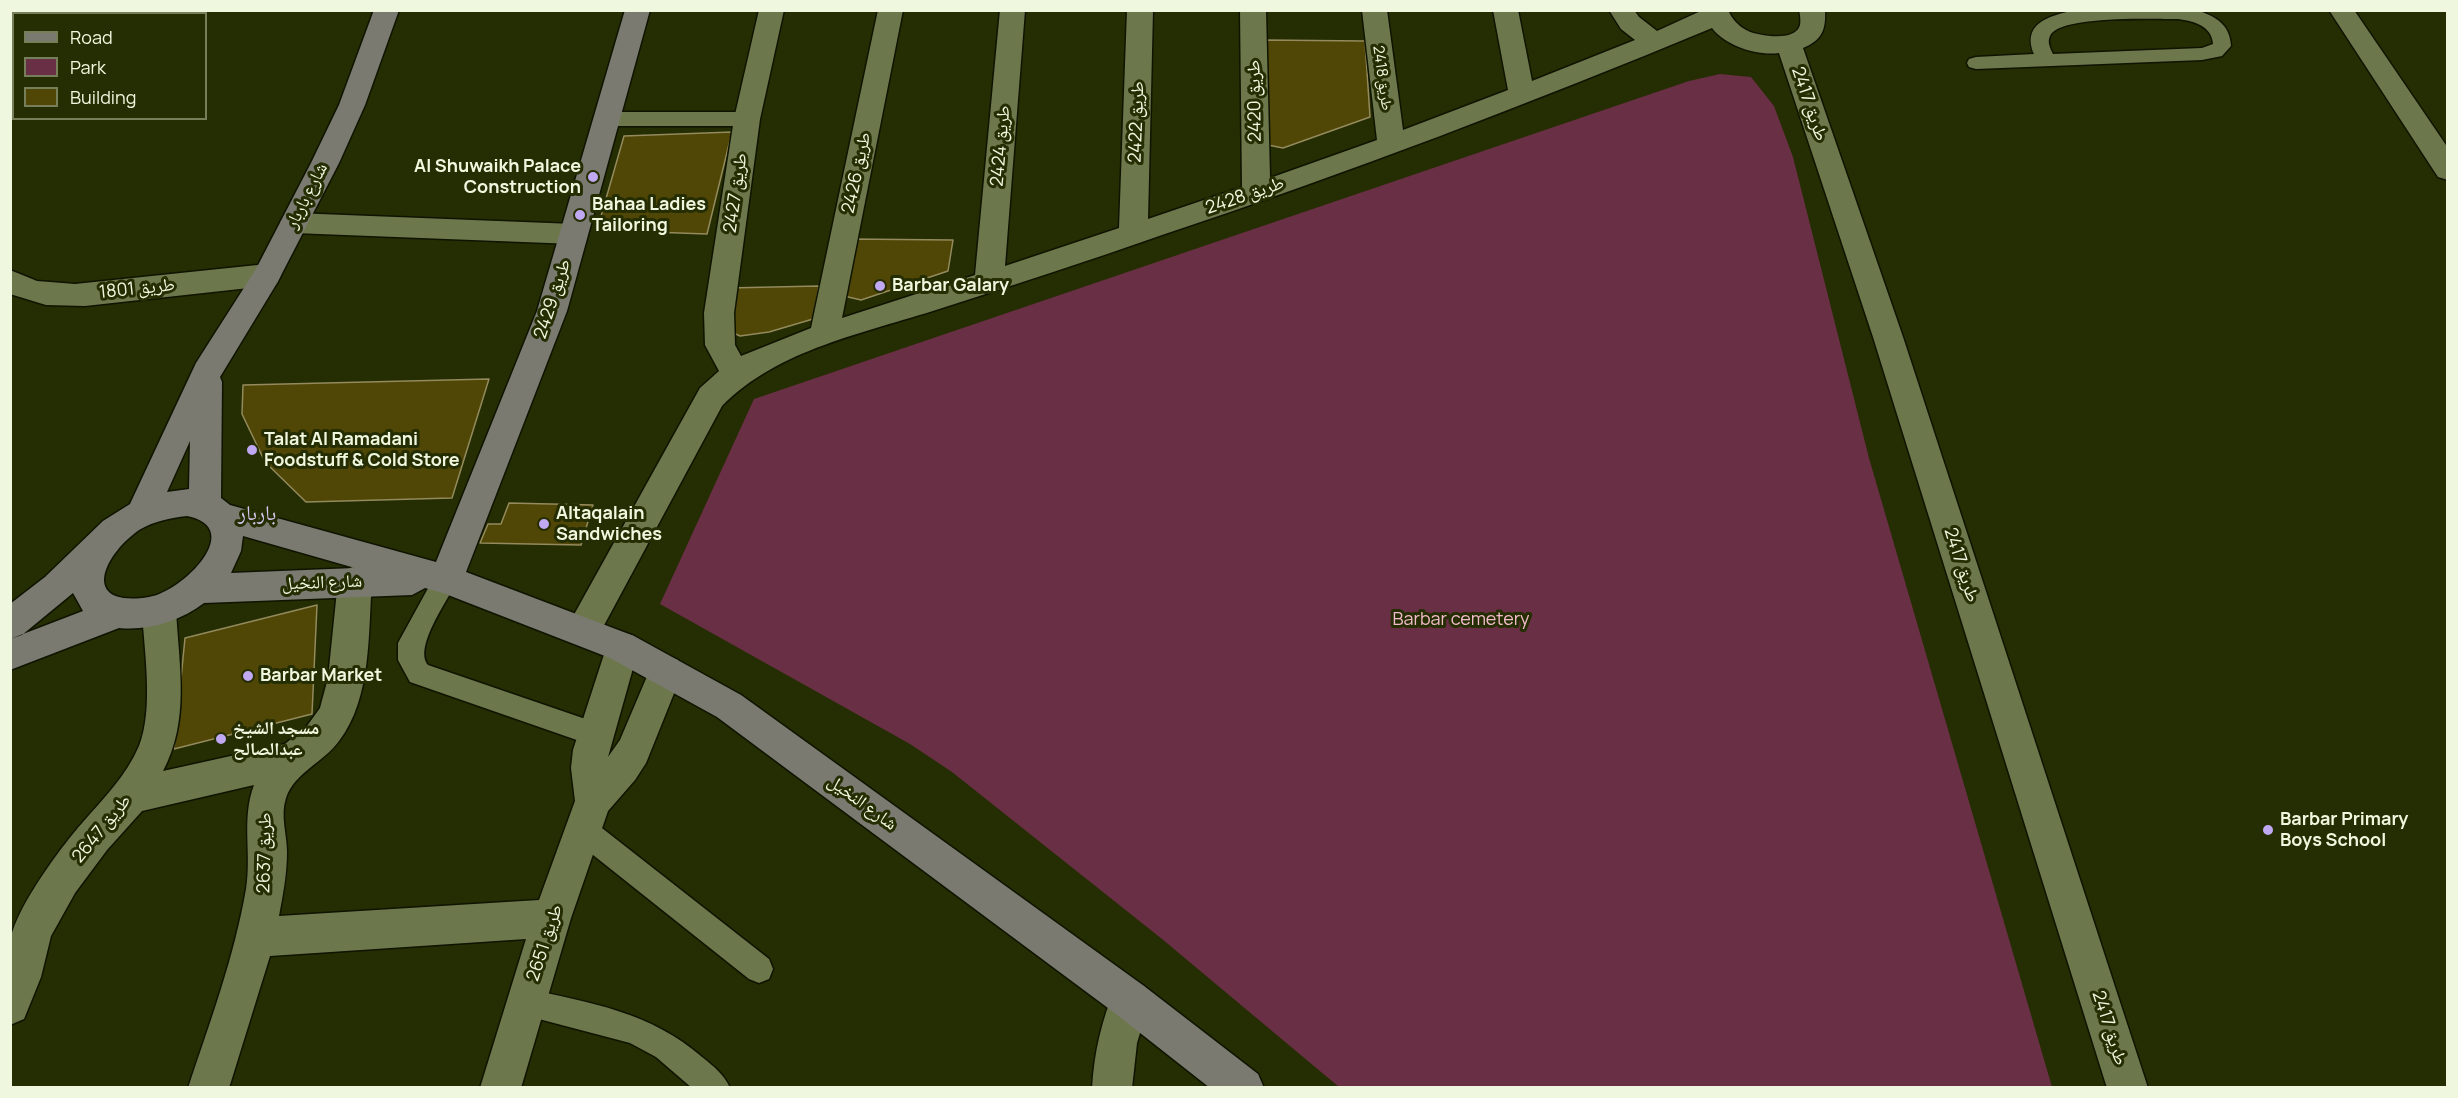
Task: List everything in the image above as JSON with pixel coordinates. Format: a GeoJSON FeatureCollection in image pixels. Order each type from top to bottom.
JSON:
{"type":"FeatureCollection","features":[{"type":"Feature","properties":{"kind":"street","name":"شارع باربار"},"geometry":{"type":"LineString","coordinates":[[142,512],[207,371],[267,275],[352,105],[387,10]]}},
{"type":"Feature","properties":{"kind":"street","name":"طريق 2429"},"geometry":{"type":"LineString","coordinates":[[446,579],[552,311],[638,10]]}},
{"type":"Feature","properties":{"kind":"street","name":"طريق 2427"},"geometry":{"type":"LineString","coordinates":[[735,373],[720,345],[718,329],[747,119],[772,10]]}},
{"type":"Feature","properties":{"kind":"street","name":"طريق 2426"},"geometry":{"type":"LineString","coordinates":[[824,335],[891,10]]}},
{"type":"Feature","properties":{"kind":"street","name":"طريق 2424"},"geometry":{"type":"LineString","coordinates":[[989,282],[1013,10]]}},
{"type":"Feature","properties":{"kind":"street","name":"طريق 2422"},"geometry":{"type":"LineString","coordinates":[[1133,233],[1140,10]]}},
{"type":"Feature","properties":{"kind":"street","name":"طريق 2420"},"geometry":{"type":"LineString","coordinates":[[1253,10],[1256,192]]}},
{"type":"Feature","properties":{"kind":"street","name":"طريق 2418"},"geometry":{"type":"LineString","coordinates":[[1374,10],[1391,145]]}},
{"type":"Feature","properties":{"kind":"street"},"geometry":{"type":"LineString","coordinates":[[1505,10],[1522,95]]}},
{"type":"Feature","properties":{"kind":"street"},"geometry":{"type":"LineString","coordinates":[[1621,10],[1630,23],[1655,42]]}},
{"type":"Feature","properties":{"kind":"street"},"geometry":{"type":"LineString","coordinates":[[1716,13],[1728,30],[1746,41],[1760,45],[1789,44],[1802,40],[1811,32],[1814,22],[1812,10]]}},
{"type":"Feature","properties":{"kind":"street"},"geometry":{"type":"LineString","coordinates":[[2341,10],[2444,160]]}},
{"type":"Feature","properties":{"kind":"street","name":"طريق 2428"},"geometry":{"type":"LineString","coordinates":[[735,373],[765,356],[824,335],[989,282],[1391,145],[1655,42],[1716,13]]}},
{"type":"Feature","properties":{"kind":"street","name":"طريق 2417"},"geometry":{"type":"LineString","coordinates":[[1789,44],[1888,337],[2128,1088]]}},
{"type":"Feature","properties":{"kind":"street"},"geometry":{"type":"LineString","coordinates":[[294,222],[574,234]]}},
{"type":"Feature","properties":{"kind":"street","name":"طريق 1801"},"geometry":{"type":"LineString","coordinates":[[10,281],[30,291],[56,296],[85,295],[267,275]]}},
{"type":"Feature","properties":{"kind":"street"},"geometry":{"type":"LineString","coordinates":[[207,371],[213,511]]}},
{"type":"Feature","properties":{"kind":"street"},"geometry":{"type":"LineString","coordinates":[[583,631],[702,411],[711,397],[735,373]]}},
{"type":"Feature","properties":{"kind":"street"},"geometry":{"type":"LineString","coordinates":[[12,649],[57,588],[112,532],[142,512],[165,505],[187,502],[213,511],[226,528],[227,543],[223,558],[213,574],[198,589],[179,601],[138,614],[119,613],[102,607],[91,596],[87,581],[90,563],[100,545]]}},
{"type":"Feature","properties":{"kind":"street","name":"شارع النخيل"},"geometry":{"type":"LineString","coordinates":[[213,511],[446,579],[622,647],[729,706],[1130,1000],[1244,1088]]}},
{"type":"Feature","properties":{"kind":"street","name":"شارع النخيل"},"geometry":{"type":"LineString","coordinates":[[198,589],[446,579]]}},
{"type":"Feature","properties":{"kind":"street","name":"طريق 2637"},"geometry":{"type":"LineString","coordinates":[[208,1088],[258,937],[268,850],[264,811],[272,786],[290,760],[312,746],[328,728],[339,709],[355,581]]}},
{"type":"Feature","properties":{"kind":"street","name":"طريق 2647"},"geometry":{"type":"LineString","coordinates":[[10,1005],[21,977],[33,928],[62,880],[94,837],[131,796],[156,749],[164,713],[159,609]]}},
{"type":"Feature","properties":{"kind":"street"},"geometry":{"type":"LineString","coordinates":[[12,649],[119,613]]}},
{"type":"Feature","properties":{"kind":"street","name":"طريق 2651"},"geometry":{"type":"LineString","coordinates":[[588,815],[589,768],[594,734],[622,647]]}},
{"type":"Feature","properties":{"kind":"street","name":"طريق 2651"},"geometry":{"type":"LineString","coordinates":[[500,1088],[552,918],[588,815],[633,751],[666,671]]}},
{"type":"Feature","properties":{"kind":"street"},"geometry":{"type":"LineString","coordinates":[[131,796],[290,760]]}},
{"type":"Feature","properties":{"kind":"street"},"geometry":{"type":"LineString","coordinates":[[258,937],[552,918]]}},
{"type":"Feature","properties":{"kind":"street"},"geometry":{"type":"LineString","coordinates":[[1112,1088],[1113,1065],[1119,1031],[1130,1000]]}},
{"type":"Feature","properties":{"kind":"lane"},"geometry":{"type":"LineString","coordinates":[[1976,63],[2202,54],[2215,52],[2222,46],[2223,38],[2217,28],[2207,20],[2178,13],[2044,18],[2038,41],[2046,60]]}},
{"type":"Feature","properties":{"kind":"lane"},"geometry":{"type":"LineString","coordinates":[[606,119],[747,119]]}},
{"type":"Feature","properties":{"kind":"lane"},"geometry":{"type":"LineString","coordinates":[[446,579],[411,643],[409,655],[412,666],[419,674],[594,734]]}},
{"type":"Feature","properties":{"kind":"lane"},"geometry":{"type":"LineString","coordinates":[[588,815],[759,969]]}},
{"type":"Feature","properties":{"kind":"lane"},"geometry":{"type":"LineString","coordinates":[[526,1003],[604,1021],[648,1036],[715,1088]]}},
{"type":"Feature","properties":{"kind":"green space","name":"Barbar cemetery"},"geometry":{"type":"Polygon","coordinates":[[[1720,74],[1751,77],[1774,106],[1793,157],[1869,458],[2052,1087],[1339,1087],[1162,939],[952,772],[910,744],[660,604],[754,399],[1689,81],[1720,74]]]}},
{"type":"Feature","properties":{"kind":"building"},"geometry":{"type":"Polygon","coordinates":[[[1265,40],[1365,41],[1370,117],[1283,148],[1268,145],[1265,40]]]}},
{"type":"Feature","properties":{"kind":"building"},"geometry":{"type":"Polygon","coordinates":[[[732,132],[707,234],[597,230],[624,136],[732,132]]]}},
{"type":"Feature","properties":{"kind":"building"},"geometry":{"type":"Polygon","coordinates":[[[850,239],[953,240],[948,271],[861,300],[844,296],[850,239]]]}},
{"type":"Feature","properties":{"kind":"building"},"geometry":{"type":"Polygon","coordinates":[[[819,286],[813,319],[769,332],[740,336],[725,329],[727,288],[819,286]]]}},
{"type":"Feature","properties":{"kind":"building"},"geometry":{"type":"Polygon","coordinates":[[[489,379],[452,498],[306,502],[265,462],[242,414],[243,385],[489,379]]]}},
{"type":"Feature","properties":{"kind":"building","name":"Altaqalain Sandwiches"},"geometry":{"type":"Polygon","coordinates":[[[509,503],[593,505],[581,545],[480,543],[488,524],[501,524],[509,503]]]}},
{"type":"Feature","properties":{"kind":"building","name":"Barbar Market"},"geometry":{"type":"Polygon","coordinates":[[[317,605],[312,714],[174,749],[185,638],[317,605]]]}},
{"type":"Feature","properties":{"kind":"place","name":"Al Shuwaikh Palace Construction"},"geometry":{"type":"Point","coordinates":[593,177]}},
{"type":"Feature","properties":{"kind":"place","name":"Bahaa Ladies Tailoring"},"geometry":{"type":"Point","coordinates":[580,215]}},
{"type":"Feature","properties":{"kind":"place","name":"Barbar Galary"},"geometry":{"type":"Point","coordinates":[880,286]}},
{"type":"Feature","properties":{"kind":"place","name":"Talat Al Ramadani Foodstuff & Cold Store"},"geometry":{"type":"Point","coordinates":[252,450]}},
{"type":"Feature","properties":{"kind":"place","name":"Altaqalain Sandwiches"},"geometry":{"type":"Point","coordinates":[544,524]}},
{"type":"Feature","properties":{"kind":"place","name":"Barbar Market"},"geometry":{"type":"Point","coordinates":[248,676]}},
{"type":"Feature","properties":{"kind":"place","name":"مسجد الشيخ عبدالصالح"},"geometry":{"type":"Point","coordinates":[221,739]}},
{"type":"Feature","properties":{"kind":"place","name":"Barbar Primary Boys School"},"geometry":{"type":"Point","coordinates":[2268,830]}},
{"type":"Feature","properties":{"kind":"district","name":"باربار"},"geometry":{"type":"Point","coordinates":[257,514]}}]}
